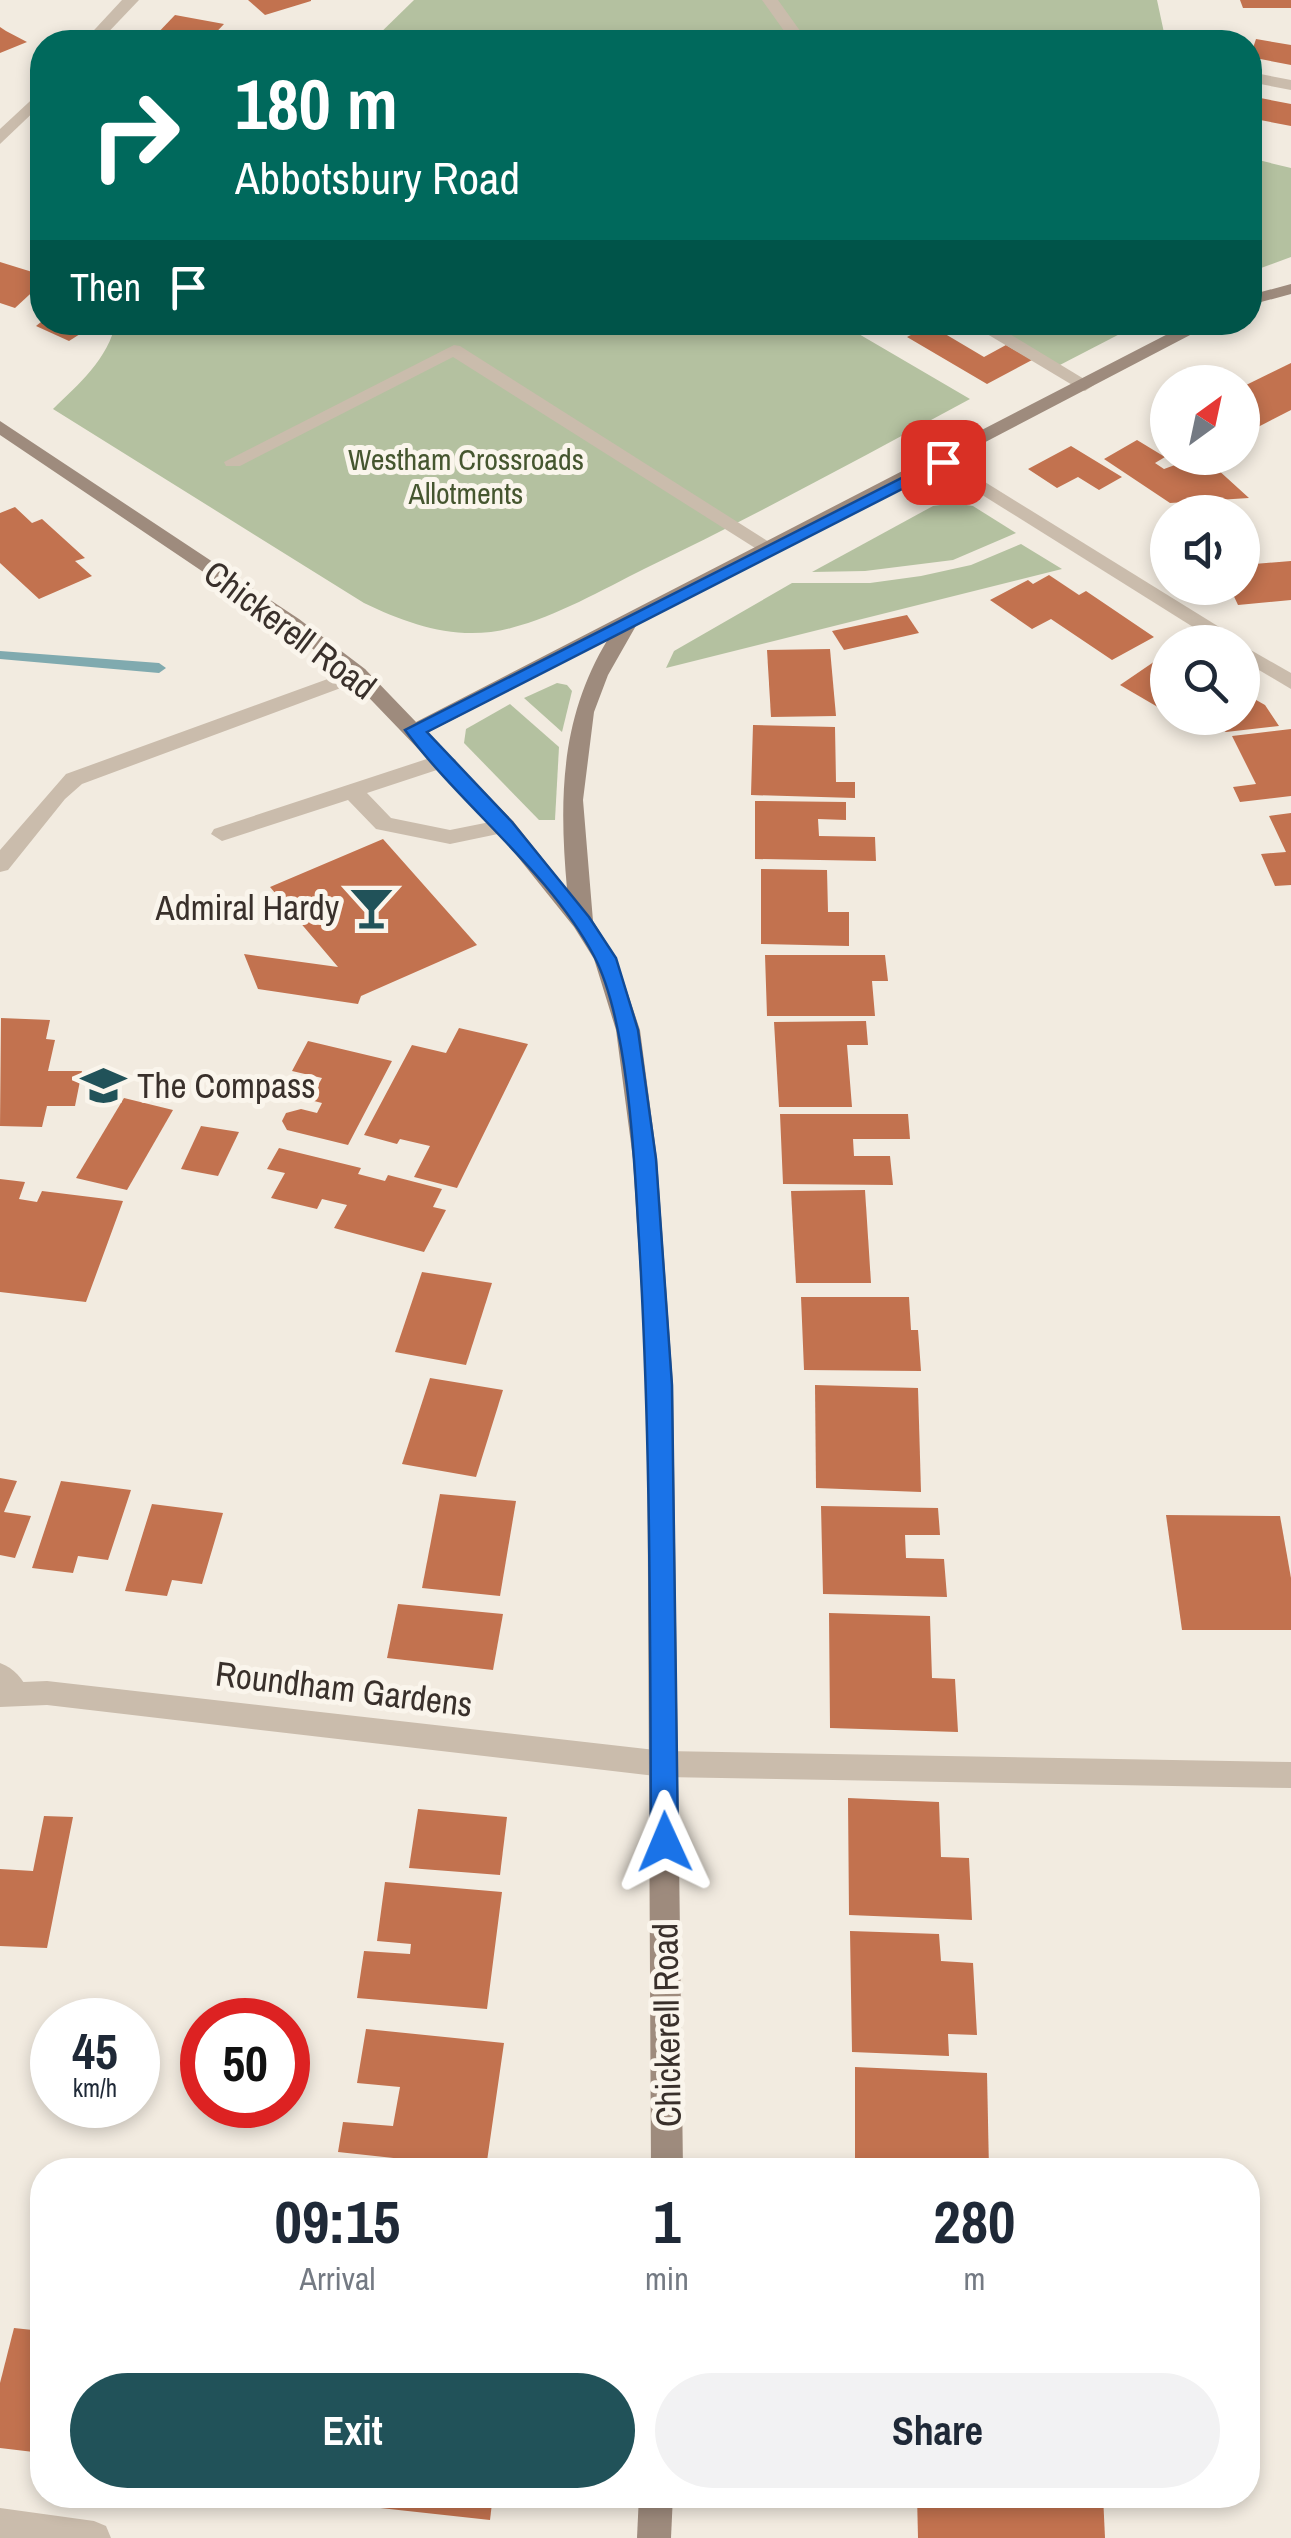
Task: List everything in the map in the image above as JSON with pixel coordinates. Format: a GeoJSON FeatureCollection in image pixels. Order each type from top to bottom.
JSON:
{"type":"FeatureCollection","features":[{"type":"Feature","properties":{"kind":"main road"},"geometry":{"type":"LineString","coordinates":[[1262,297],[1291,289]]}},
{"type":"Feature","properties":{"kind":"main road"},"geometry":{"type":"LineString","coordinates":[[415,730],[943,462],[1181,335]]}},
{"type":"Feature","properties":{"kind":"main road","name":"Chickerell Road"},"geometry":{"type":"LineString","coordinates":[[0,427],[292,623],[358,674],[505,826],[606,958],[628,1030],[645,1159],[660,1385],[667,2158]]}},
{"type":"Feature","properties":{"kind":"main road"},"geometry":{"type":"LineString","coordinates":[[582,922],[572,832],[575,745],[594,684],[628,622]]}},
{"type":"Feature","properties":{"kind":"main road"},"geometry":{"type":"LineString","coordinates":[[654,2538],[655,2508]]}},
{"type":"Feature","properties":{"kind":"street"},"geometry":{"type":"LineString","coordinates":[[102,30],[130,0]]}},
{"type":"Feature","properties":{"kind":"street"},"geometry":{"type":"LineString","coordinates":[[770,0],[791,30]]}},
{"type":"Feature","properties":{"kind":"street"},"geometry":{"type":"LineString","coordinates":[[1262,79],[1291,85]]}},
{"type":"Feature","properties":{"kind":"street"},"geometry":{"type":"LineString","coordinates":[[0,103],[29,109]]}},
{"type":"Feature","properties":{"kind":"street"},"geometry":{"type":"LineString","coordinates":[[0,139],[29,109]]}},
{"type":"Feature","properties":{"kind":"street"},"geometry":{"type":"LineString","coordinates":[[999,335],[1085,384]]}},
{"type":"Feature","properties":{"kind":"street"},"geometry":{"type":"LineString","coordinates":[[233,462],[454,350],[770,549]]}},
{"type":"Feature","properties":{"kind":"street"},"geometry":{"type":"LineString","coordinates":[[943,462],[1203,625]]}},
{"type":"Feature","properties":{"kind":"street"},"geometry":{"type":"LineString","coordinates":[[1260,662],[1291,682]]}},
{"type":"Feature","properties":{"kind":"street"},"geometry":{"type":"LineString","coordinates":[[0,865],[57,794],[74,779],[358,674]]}},
{"type":"Feature","properties":{"kind":"street"},"geometry":{"type":"LineString","coordinates":[[222,834],[445,760]]}},
{"type":"Feature","properties":{"kind":"street"},"geometry":{"type":"LineString","coordinates":[[352,792],[384,824],[450,837],[505,826]]}},
{"type":"Feature","properties":{"kind":"street","name":"Roundham Gardens"},"geometry":{"type":"LineString","coordinates":[[5,1687],[664,1764],[1291,1775]]}},
{"type":"Feature","properties":{"kind":"street"},"geometry":{"type":"LineString","coordinates":[[0,2525],[94,2538]]}},
{"type":"Feature","properties":{"kind":"green space"},"geometry":{"type":"Polygon","coordinates":[[[414,0],[1157,0],[1163,30],[383,30],[414,0]]]}},
{"type":"Feature","properties":{"kind":"green space"},"geometry":{"type":"Polygon","coordinates":[[[1262,161],[1291,168],[1291,257],[1262,268],[1262,161]]]}},
{"type":"Feature","properties":{"kind":"green space","name":"Westham Crossroads Allotments"},"geometry":{"type":"Polygon","coordinates":[[[112,335],[861,335],[970,399],[562,610],[492,632],[454,632],[417,624],[364,603],[53,409],[106,348],[112,335]]]}},
{"type":"Feature","properties":{"kind":"green space"},"geometry":{"type":"Polygon","coordinates":[[[991,335],[1118,335],[1056,367],[991,335]]]}},
{"type":"Feature","properties":{"kind":"green space"},"geometry":{"type":"Polygon","coordinates":[[[933,506],[973,506],[1016,533],[953,560],[865,571],[812,572],[933,506]]]}},
{"type":"Feature","properties":{"kind":"green space"},"geometry":{"type":"Polygon","coordinates":[[[1021,544],[1062,569],[666,668],[674,651],[792,583],[870,583],[921,576],[971,565],[1021,544]]]}},
{"type":"Feature","properties":{"kind":"green space"},"geometry":{"type":"Polygon","coordinates":[[[557,683],[572,691],[562,732],[524,698],[557,683]]]}},
{"type":"Feature","properties":{"kind":"green space"},"geometry":{"type":"Polygon","coordinates":[[[510,704],[559,747],[555,820],[539,820],[464,743],[466,729],[510,704]]]}},
{"type":"Feature","properties":{"kind":"building"},"geometry":{"type":"Polygon","coordinates":[[[248,0],[311,0],[311,1],[265,15],[248,0]]]}},
{"type":"Feature","properties":{"kind":"building"},"geometry":{"type":"Polygon","coordinates":[[[1240,0],[1291,0],[1291,8],[1243,8],[1240,0]]]}},
{"type":"Feature","properties":{"kind":"building"},"geometry":{"type":"Polygon","coordinates":[[[175,15],[224,24],[218,30],[161,30],[175,15]]]}},
{"type":"Feature","properties":{"kind":"building"},"geometry":{"type":"Polygon","coordinates":[[[0,27],[6,31],[27,42],[0,53],[0,27]]]}},
{"type":"Feature","properties":{"kind":"building"},"geometry":{"type":"Polygon","coordinates":[[[1262,40],[1291,45],[1291,65],[1262,59],[1262,40]]]}},
{"type":"Feature","properties":{"kind":"building"},"geometry":{"type":"Polygon","coordinates":[[[1262,98],[1291,104],[1291,126],[1262,120],[1262,98]]]}},
{"type":"Feature","properties":{"kind":"building"},"geometry":{"type":"Polygon","coordinates":[[[0,262],[30,271],[30,294],[15,308],[0,303],[0,262]]]}},
{"type":"Feature","properties":{"kind":"building"},"geometry":{"type":"Polygon","coordinates":[[[56,335],[78,335],[69,341],[56,335]]]}},
{"type":"Feature","properties":{"kind":"building"},"geometry":{"type":"Polygon","coordinates":[[[947,335],[984,357],[1006,345],[1032,360],[987,384],[907,337],[947,335]]]}},
{"type":"Feature","properties":{"kind":"building"},"geometry":{"type":"Polygon","coordinates":[[[1291,363],[1291,410],[1260,426],[1260,378],[1291,363]]]}},
{"type":"Feature","properties":{"kind":"building"},"geometry":{"type":"Polygon","coordinates":[[[1137,440],[1150,448],[1150,475],[1224,475],[1246,495],[1158,495],[1104,459],[1137,440]]]}},
{"type":"Feature","properties":{"kind":"building"},"geometry":{"type":"Polygon","coordinates":[[[1071,446],[1122,477],[1099,490],[1078,477],[1057,488],[1028,469],[1071,446]]]}},
{"type":"Feature","properties":{"kind":"building"},"geometry":{"type":"Polygon","coordinates":[[[15,507],[32,523],[42,519],[85,558],[75,561],[92,576],[39,599],[0,563],[0,513],[15,507]]]}},
{"type":"Feature","properties":{"kind":"building"},"geometry":{"type":"Polygon","coordinates":[[[1291,561],[1291,600],[1260,603],[1260,564],[1291,561]]]}},
{"type":"Feature","properties":{"kind":"building"},"geometry":{"type":"Polygon","coordinates":[[[1049,575],[1079,595],[1086,591],[1150,634],[1150,639],[1112,660],[1051,619],[1032,629],[990,600],[1028,580],[1033,584],[1049,575]]]}},
{"type":"Feature","properties":{"kind":"building"},"geometry":{"type":"Polygon","coordinates":[[[907,615],[919,633],[844,650],[832,631],[907,615]]]}},
{"type":"Feature","properties":{"kind":"building"},"geometry":{"type":"Polygon","coordinates":[[[830,649],[836,716],[771,717],[767,650],[830,649]]]}},
{"type":"Feature","properties":{"kind":"building"},"geometry":{"type":"Polygon","coordinates":[[[1150,665],[1150,702],[1120,685],[1150,665]]]}},
{"type":"Feature","properties":{"kind":"building"},"geometry":{"type":"Polygon","coordinates":[[[1260,702],[1265,705],[1279,726],[1260,728],[1260,702]]]}},
{"type":"Feature","properties":{"kind":"building"},"geometry":{"type":"Polygon","coordinates":[[[753,725],[835,727],[836,782],[855,782],[855,798],[751,795],[753,725]]]}},
{"type":"Feature","properties":{"kind":"building"},"geometry":{"type":"Polygon","coordinates":[[[1291,729],[1291,796],[1240,802],[1233,787],[1256,784],[1232,736],[1291,729]]]}},
{"type":"Feature","properties":{"kind":"building"},"geometry":{"type":"Polygon","coordinates":[[[755,801],[846,802],[846,820],[818,819],[819,836],[875,837],[876,861],[755,859],[755,801]]]}},
{"type":"Feature","properties":{"kind":"building"},"geometry":{"type":"Polygon","coordinates":[[[1291,813],[1291,885],[1275,886],[1261,854],[1286,852],[1269,816],[1291,813]]]}},
{"type":"Feature","properties":{"kind":"building"},"geometry":{"type":"Polygon","coordinates":[[[383,839],[477,945],[361,996],[358,1004],[258,989],[244,954],[338,967],[270,887],[383,839]]]}},
{"type":"Feature","properties":{"kind":"building"},"geometry":{"type":"Polygon","coordinates":[[[761,869],[827,870],[828,912],[849,912],[849,946],[761,944],[761,869]]]}},
{"type":"Feature","properties":{"kind":"building"},"geometry":{"type":"Polygon","coordinates":[[[765,955],[885,955],[888,981],[872,981],[875,1016],[767,1016],[765,955]]]}},
{"type":"Feature","properties":{"kind":"building"},"geometry":{"type":"Polygon","coordinates":[[[1,1018],[50,1020],[46,1039],[55,1040],[48,1071],[82,1071],[75,1106],[47,1106],[42,1127],[0,1126],[1,1018]]]}},
{"type":"Feature","properties":{"kind":"building"},"geometry":{"type":"Polygon","coordinates":[[[866,1021],[868,1045],[847,1045],[852,1107],[779,1107],[774,1022],[866,1021]]]}},
{"type":"Feature","properties":{"kind":"building"},"geometry":{"type":"Polygon","coordinates":[[[459,1028],[528,1044],[457,1188],[414,1177],[430,1146],[400,1139],[397,1144],[364,1135],[412,1045],[446,1053],[459,1028]]]}},
{"type":"Feature","properties":{"kind":"building"},"geometry":{"type":"Polygon","coordinates":[[[308,1041],[392,1061],[348,1145],[287,1130],[282,1121],[286,1113],[301,1109],[317,1113],[322,1103],[310,1100],[322,1078],[292,1071],[308,1041]]]}},
{"type":"Feature","properties":{"kind":"building"},"geometry":{"type":"Polygon","coordinates":[[[124,1098],[173,1110],[127,1190],[76,1178],[124,1098]]]}},
{"type":"Feature","properties":{"kind":"building"},"geometry":{"type":"Polygon","coordinates":[[[780,1114],[908,1114],[910,1139],[853,1139],[854,1156],[890,1156],[893,1185],[783,1184],[780,1114]]]}},
{"type":"Feature","properties":{"kind":"building"},"geometry":{"type":"Polygon","coordinates":[[[201,1126],[239,1132],[218,1176],[181,1169],[201,1126]]]}},
{"type":"Feature","properties":{"kind":"building"},"geometry":{"type":"Polygon","coordinates":[[[279,1148],[361,1168],[358,1174],[385,1181],[388,1175],[442,1189],[433,1207],[446,1210],[424,1252],[334,1228],[347,1205],[322,1199],[317,1209],[271,1198],[285,1173],[267,1169],[279,1148]]]}},
{"type":"Feature","properties":{"kind":"building"},"geometry":{"type":"Polygon","coordinates":[[[0,1179],[25,1182],[19,1199],[37,1202],[42,1191],[123,1201],[86,1302],[0,1292],[0,1179]]]}},
{"type":"Feature","properties":{"kind":"building"},"geometry":{"type":"Polygon","coordinates":[[[865,1190],[871,1283],[796,1283],[791,1191],[865,1190]]]}},
{"type":"Feature","properties":{"kind":"building"},"geometry":{"type":"Polygon","coordinates":[[[422,1272],[492,1283],[466,1365],[395,1352],[422,1272]]]}},
{"type":"Feature","properties":{"kind":"building"},"geometry":{"type":"Polygon","coordinates":[[[801,1297],[909,1297],[911,1330],[918,1330],[921,1371],[804,1370],[801,1297]]]}},
{"type":"Feature","properties":{"kind":"building"},"geometry":{"type":"Polygon","coordinates":[[[430,1378],[503,1390],[476,1477],[402,1464],[430,1378]]]}},
{"type":"Feature","properties":{"kind":"building"},"geometry":{"type":"Polygon","coordinates":[[[815,1385],[918,1388],[921,1492],[816,1488],[815,1385]]]}},
{"type":"Feature","properties":{"kind":"building"},"geometry":{"type":"Polygon","coordinates":[[[0,1478],[17,1481],[4,1512],[31,1516],[15,1558],[0,1555],[0,1478]]]}},
{"type":"Feature","properties":{"kind":"building"},"geometry":{"type":"Polygon","coordinates":[[[61,1481],[131,1490],[108,1560],[78,1556],[73,1573],[32,1568],[61,1481]]]}},
{"type":"Feature","properties":{"kind":"building"},"geometry":{"type":"Polygon","coordinates":[[[440,1494],[516,1501],[500,1596],[422,1588],[440,1494]]]}},
{"type":"Feature","properties":{"kind":"building"},"geometry":{"type":"Polygon","coordinates":[[[152,1504],[223,1513],[202,1584],[172,1580],[167,1596],[125,1591],[152,1504]]]}},
{"type":"Feature","properties":{"kind":"building"},"geometry":{"type":"Polygon","coordinates":[[[821,1506],[938,1508],[940,1535],[905,1535],[906,1558],[944,1559],[947,1597],[823,1594],[821,1506]]]}},
{"type":"Feature","properties":{"kind":"building"},"geometry":{"type":"Polygon","coordinates":[[[1166,1515],[1280,1516],[1291,1578],[1291,1630],[1182,1630],[1166,1515]]]}},
{"type":"Feature","properties":{"kind":"building"},"geometry":{"type":"Polygon","coordinates":[[[398,1604],[503,1614],[493,1670],[387,1658],[398,1604]]]}},
{"type":"Feature","properties":{"kind":"building"},"geometry":{"type":"Polygon","coordinates":[[[829,1613],[930,1616],[932,1678],[955,1679],[958,1732],[830,1728],[829,1613]]]}},
{"type":"Feature","properties":{"kind":"building"},"geometry":{"type":"Polygon","coordinates":[[[848,1798],[939,1802],[941,1857],[969,1858],[972,1920],[849,1915],[848,1798]]]}},
{"type":"Feature","properties":{"kind":"building"},"geometry":{"type":"Polygon","coordinates":[[[418,1809],[507,1817],[500,1875],[409,1868],[418,1809]]]}},
{"type":"Feature","properties":{"kind":"building"},"geometry":{"type":"Polygon","coordinates":[[[44,1816],[73,1817],[47,1948],[0,1946],[0,1869],[33,1871],[44,1816]]]}},
{"type":"Feature","properties":{"kind":"building"},"geometry":{"type":"Polygon","coordinates":[[[385,1882],[502,1892],[487,2009],[357,1998],[364,1951],[410,1954],[411,1944],[377,1941],[385,1882]]]}},
{"type":"Feature","properties":{"kind":"building"},"geometry":{"type":"Polygon","coordinates":[[[850,1931],[939,1934],[941,1961],[973,1963],[977,2035],[948,2034],[949,2056],[852,2052],[850,1931]]]}},
{"type":"Feature","properties":{"kind":"building"},"geometry":{"type":"Polygon","coordinates":[[[366,2029],[504,2043],[487,2158],[394,2158],[338,2152],[343,2122],[393,2126],[400,2087],[357,2083],[366,2029]]]}},
{"type":"Feature","properties":{"kind":"building"},"geometry":{"type":"Polygon","coordinates":[[[855,2067],[987,2073],[989,2158],[855,2158],[855,2067]]]}},
{"type":"Feature","properties":{"kind":"building"},"geometry":{"type":"Polygon","coordinates":[[[14,2328],[30,2330],[30,2452],[0,2448],[0,2383],[14,2328]]]}},
{"type":"Feature","properties":{"kind":"building"},"geometry":{"type":"Polygon","coordinates":[[[380,2508],[491,2508],[490,2520],[380,2508]]]}},
{"type":"Feature","properties":{"kind":"building"},"geometry":{"type":"Polygon","coordinates":[[[917,2508],[1104,2508],[1105,2538],[918,2538],[917,2508]]]}},
{"type":"Feature","properties":{"kind":"waterway"},"geometry":{"type":"LineString","coordinates":[[0,655],[159,668]]}},
{"type":"Feature","properties":{"kind":"place","name":"Admiral Hardy"},"geometry":{"type":"Point","coordinates":[372,908]}},
{"type":"Feature","properties":{"kind":"place","name":"The Compass"},"geometry":{"type":"Point","coordinates":[104,1086]}},
{"type":"Feature","properties":{"kind":"route"},"geometry":{"type":"LineString","coordinates":[[665,1842],[660,1385],[645,1159],[628,1030],[606,958],[582,922],[505,826],[415,730],[943,462]]}}]}
